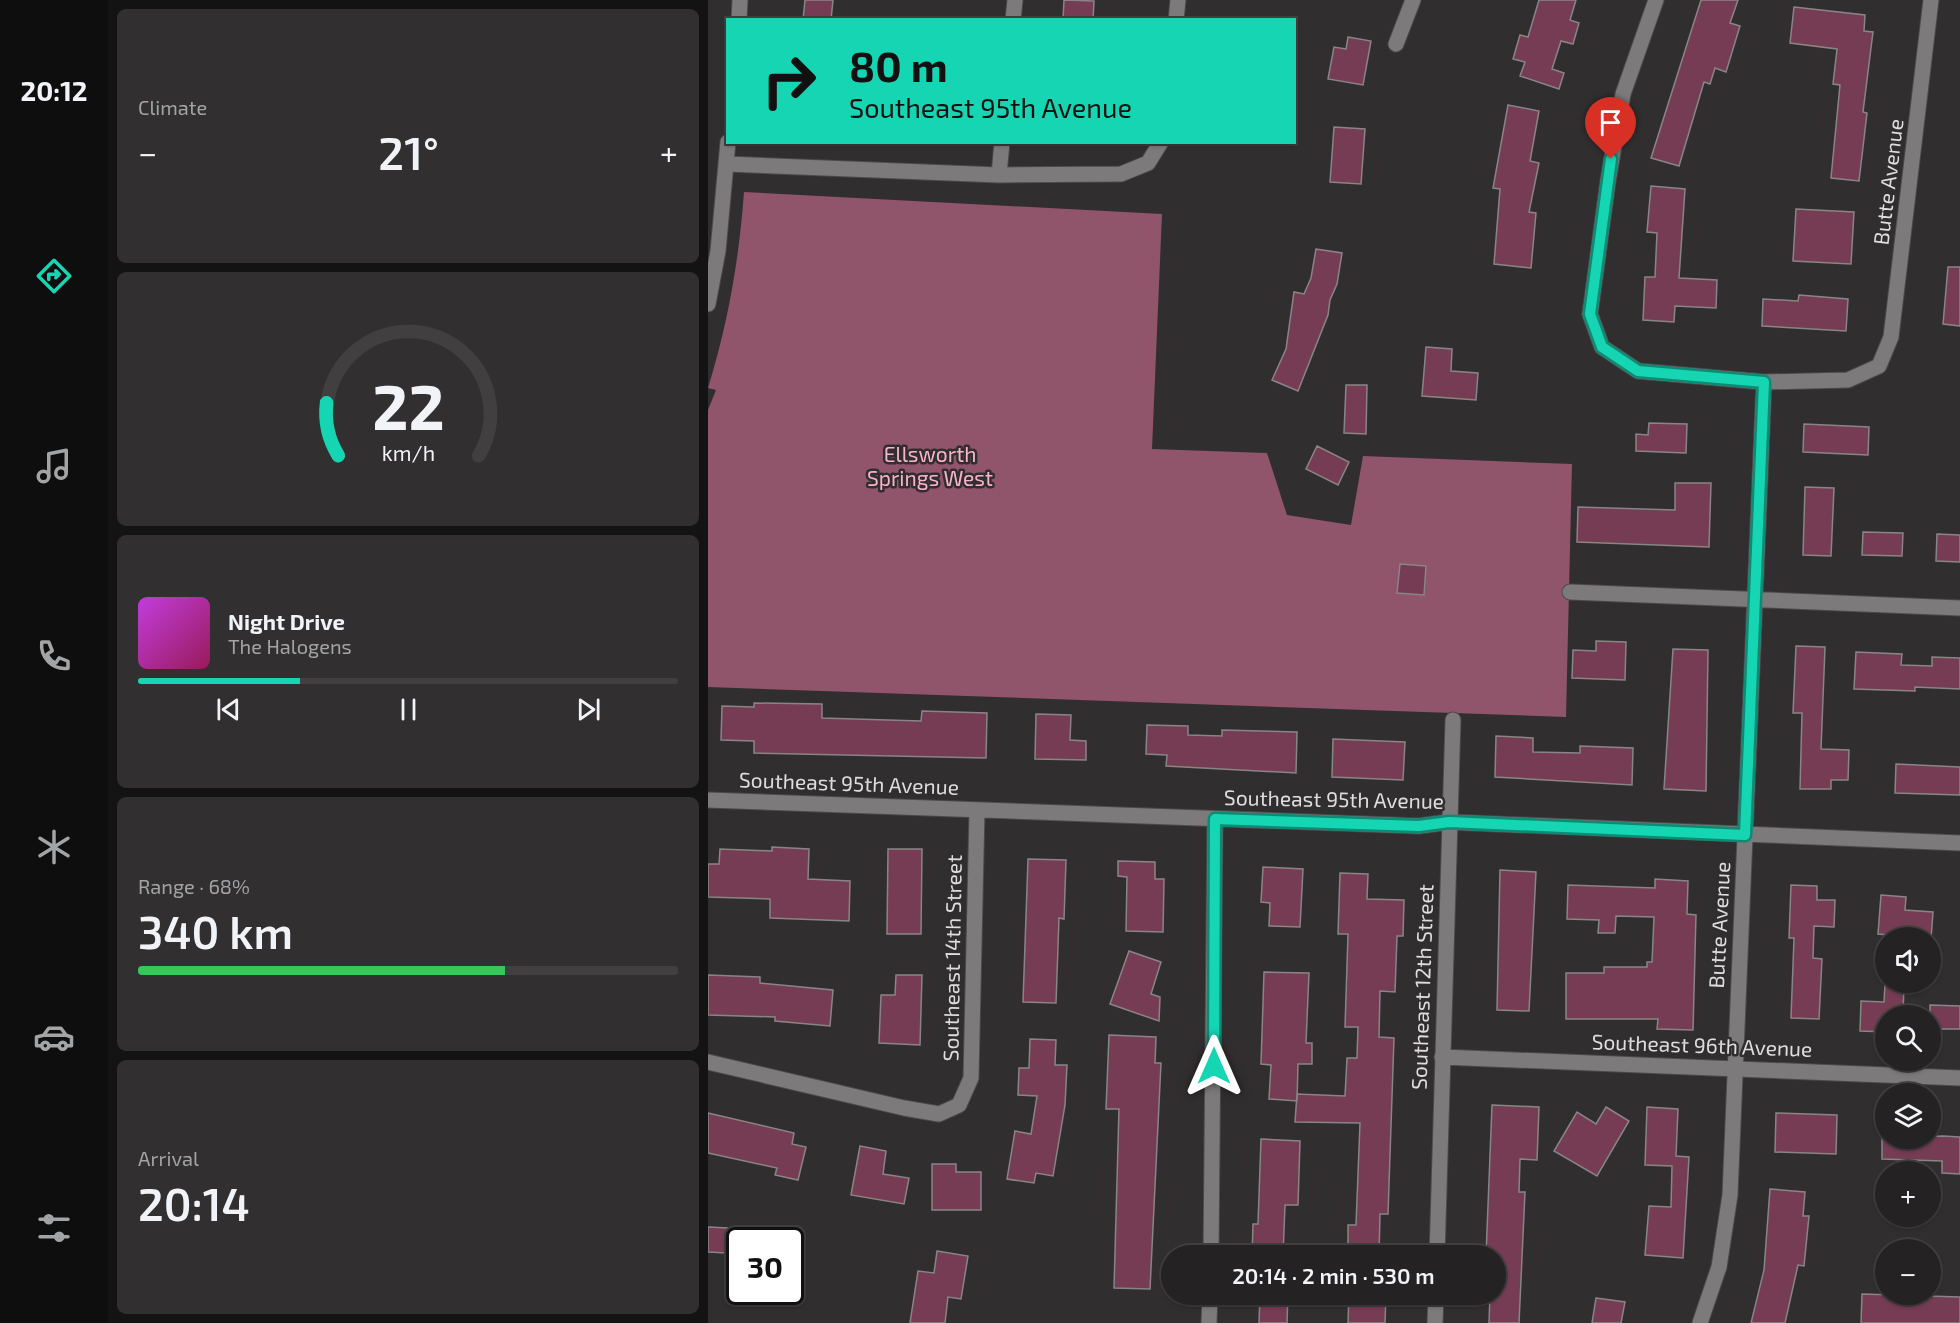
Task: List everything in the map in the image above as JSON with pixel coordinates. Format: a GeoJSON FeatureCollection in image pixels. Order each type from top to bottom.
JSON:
{"type":"FeatureCollection","features":[{"type":"Feature","properties":{"kind":"street"},"geometry":{"type":"LineString","coordinates":[[739,18],[740,0]]}},
{"type":"Feature","properties":{"kind":"street"},"geometry":{"type":"LineString","coordinates":[[1013,18],[1015,0]]}},
{"type":"Feature","properties":{"kind":"street"},"geometry":{"type":"LineString","coordinates":[[1176,18],[1178,0]]}},
{"type":"Feature","properties":{"kind":"street"},"geometry":{"type":"LineString","coordinates":[[1396,44],[1413,0]]}},
{"type":"Feature","properties":{"kind":"street"},"geometry":{"type":"LineString","coordinates":[[1656,0],[1623,94],[1608,181],[1590,314],[1602,347],[1638,371],[1764,382]]}},
{"type":"Feature","properties":{"kind":"street","name":"Butte Avenue"},"geometry":{"type":"LineString","coordinates":[[1700,1323],[1719,1267],[1730,1195],[1764,382],[1848,380],[1879,366],[1891,337],[1931,0]]}},
{"type":"Feature","properties":{"kind":"street"},"geometry":{"type":"LineString","coordinates":[[708,304],[718,251],[728,144]]}},
{"type":"Feature","properties":{"kind":"street"},"geometry":{"type":"LineString","coordinates":[[999,175],[1002,144]]}},
{"type":"Feature","properties":{"kind":"street"},"geometry":{"type":"LineString","coordinates":[[727,164],[999,175],[1121,174],[1148,163],[1160,144]]}},
{"type":"Feature","properties":{"kind":"street"},"geometry":{"type":"LineString","coordinates":[[1570,592],[1960,608]]}},
{"type":"Feature","properties":{"kind":"street","name":"Southeast 12th Street"},"geometry":{"type":"LineString","coordinates":[[1437,1245],[1453,720]]}},
{"type":"Feature","properties":{"kind":"street","name":"Southeast 95th Avenue"},"geometry":{"type":"LineString","coordinates":[[708,800],[1419,826],[1449,822],[1960,843]]}},
{"type":"Feature","properties":{"kind":"street","name":"Southeast 14th Street"},"geometry":{"type":"LineString","coordinates":[[708,1062],[904,1108],[939,1114],[960,1105],[971,1078],[977,810]]}},
{"type":"Feature","properties":{"kind":"street"},"geometry":{"type":"LineString","coordinates":[[1210,1245],[1215,819]]}},
{"type":"Feature","properties":{"kind":"street","name":"Southeast 96th Avenue"},"geometry":{"type":"LineString","coordinates":[[1442,1057],[1960,1078]]}},
{"type":"Feature","properties":{"kind":"street"},"geometry":{"type":"LineString","coordinates":[[1209,1323],[1210,1305]]}},
{"type":"Feature","properties":{"kind":"street"},"geometry":{"type":"LineString","coordinates":[[1435,1323],[1436,1305]]}},
{"type":"Feature","properties":{"kind":"green space","name":"Ellsworth Springs West"},"geometry":{"type":"Polygon","coordinates":[[[744,192],[1162,214],[1152,449],[1267,453],[1287,515],[1351,525],[1363,456],[1572,464],[1566,717],[708,687],[708,410],[716,390],[708,388],[732,291],[744,192]]]}},
{"type":"Feature","properties":{"kind":"building"},"geometry":{"type":"Polygon","coordinates":[[[805,0],[833,0],[831,18],[803,18],[805,0]]]}},
{"type":"Feature","properties":{"kind":"building"},"geometry":{"type":"Polygon","coordinates":[[[1064,0],[1094,1],[1093,18],[1063,18],[1064,0]]]}},
{"type":"Feature","properties":{"kind":"building"},"geometry":{"type":"Polygon","coordinates":[[[1539,0],[1576,0],[1570,20],[1579,23],[1573,44],[1561,41],[1552,69],[1564,73],[1559,89],[1520,76],[1525,62],[1513,59],[1520,35],[1528,37],[1539,0]]]}},
{"type":"Feature","properties":{"kind":"building"},"geometry":{"type":"Polygon","coordinates":[[[1701,0],[1738,0],[1730,23],[1740,26],[1726,72],[1715,68],[1710,84],[1704,82],[1679,166],[1651,158],[1701,0]]]}},
{"type":"Feature","properties":{"kind":"building"},"geometry":{"type":"Polygon","coordinates":[[[1794,7],[1865,15],[1864,31],[1873,32],[1863,112],[1867,113],[1859,181],[1831,178],[1840,85],[1833,84],[1837,49],[1790,43],[1794,7]]]}},
{"type":"Feature","properties":{"kind":"building"},"geometry":{"type":"Polygon","coordinates":[[[1348,37],[1371,41],[1363,85],[1328,79],[1334,47],[1346,49],[1348,37]]]}},
{"type":"Feature","properties":{"kind":"building"},"geometry":{"type":"Polygon","coordinates":[[[1508,105],[1539,111],[1530,161],[1539,163],[1529,212],[1536,213],[1531,268],[1494,264],[1500,189],[1493,188],[1508,105]]]}},
{"type":"Feature","properties":{"kind":"building"},"geometry":{"type":"Polygon","coordinates":[[[1334,127],[1365,129],[1361,184],[1330,182],[1334,127]]]}},
{"type":"Feature","properties":{"kind":"building"},"geometry":{"type":"Polygon","coordinates":[[[1651,186],[1685,189],[1679,278],[1717,280],[1716,308],[1675,306],[1674,322],[1643,320],[1645,277],[1655,277],[1657,233],[1647,232],[1651,186]]]}},
{"type":"Feature","properties":{"kind":"building"},"geometry":{"type":"Polygon","coordinates":[[[1796,209],[1854,212],[1851,264],[1793,261],[1796,209]]]}},
{"type":"Feature","properties":{"kind":"building"},"geometry":{"type":"Polygon","coordinates":[[[1316,249],[1342,253],[1337,284],[1330,300],[1328,315],[1298,391],[1272,380],[1286,349],[1294,292],[1304,294],[1311,278],[1316,249]]]}},
{"type":"Feature","properties":{"kind":"building"},"geometry":{"type":"Polygon","coordinates":[[[1948,267],[1960,267],[1960,326],[1943,324],[1948,267]]]}},
{"type":"Feature","properties":{"kind":"building"},"geometry":{"type":"Polygon","coordinates":[[[1799,295],[1848,299],[1846,331],[1762,326],[1763,299],[1798,301],[1799,295]]]}},
{"type":"Feature","properties":{"kind":"building"},"geometry":{"type":"Polygon","coordinates":[[[1426,347],[1452,349],[1451,371],[1478,373],[1476,400],[1422,396],[1426,347]]]}},
{"type":"Feature","properties":{"kind":"building"},"geometry":{"type":"Polygon","coordinates":[[[1346,385],[1367,385],[1366,434],[1344,433],[1346,385]]]}},
{"type":"Feature","properties":{"kind":"building"},"geometry":{"type":"Polygon","coordinates":[[[1649,423],[1687,424],[1686,453],[1636,451],[1636,434],[1648,435],[1649,423]]]}},
{"type":"Feature","properties":{"kind":"building"},"geometry":{"type":"Polygon","coordinates":[[[1804,424],[1869,427],[1868,455],[1803,452],[1804,424]]]}},
{"type":"Feature","properties":{"kind":"building"},"geometry":{"type":"Polygon","coordinates":[[[1317,446],[1349,462],[1338,485],[1306,469],[1317,446]]]}},
{"type":"Feature","properties":{"kind":"building"},"geometry":{"type":"Polygon","coordinates":[[[1675,483],[1711,483],[1709,547],[1577,542],[1578,507],[1675,510],[1675,483]]]}},
{"type":"Feature","properties":{"kind":"building"},"geometry":{"type":"Polygon","coordinates":[[[1805,487],[1834,488],[1831,556],[1803,555],[1805,487]]]}},
{"type":"Feature","properties":{"kind":"building"},"geometry":{"type":"Polygon","coordinates":[[[1863,532],[1903,533],[1902,556],[1862,555],[1863,532]]]}},
{"type":"Feature","properties":{"kind":"building"},"geometry":{"type":"Polygon","coordinates":[[[1937,534],[1960,535],[1960,562],[1936,561],[1937,534]]]}},
{"type":"Feature","properties":{"kind":"building"},"geometry":{"type":"Polygon","coordinates":[[[1400,564],[1426,566],[1424,595],[1397,593],[1400,564]]]}},
{"type":"Feature","properties":{"kind":"building"},"geometry":{"type":"Polygon","coordinates":[[[1596,641],[1626,642],[1625,680],[1572,678],[1573,650],[1596,651],[1596,641]]]}},
{"type":"Feature","properties":{"kind":"building"},"geometry":{"type":"Polygon","coordinates":[[[1796,646],[1825,647],[1821,749],[1849,750],[1848,780],[1831,780],[1831,789],[1800,789],[1802,713],[1793,713],[1796,646]]]}},
{"type":"Feature","properties":{"kind":"building"},"geometry":{"type":"Polygon","coordinates":[[[1673,649],[1708,650],[1706,791],[1664,789],[1673,649]]]}},
{"type":"Feature","properties":{"kind":"building"},"geometry":{"type":"Polygon","coordinates":[[[1856,652],[1902,654],[1901,665],[1932,666],[1932,657],[1960,658],[1960,689],[1915,687],[1915,691],[1854,689],[1856,652]]]}},
{"type":"Feature","properties":{"kind":"building"},"geometry":{"type":"Polygon","coordinates":[[[754,703],[822,704],[822,718],[921,721],[922,711],[987,713],[986,758],[754,753],[754,741],[721,740],[722,706],[754,707],[754,703]]]}},
{"type":"Feature","properties":{"kind":"building"},"geometry":{"type":"Polygon","coordinates":[[[1036,714],[1071,715],[1070,740],[1086,741],[1086,760],[1035,759],[1036,714]]]}},
{"type":"Feature","properties":{"kind":"building"},"geometry":{"type":"Polygon","coordinates":[[[1147,725],[1188,726],[1188,735],[1222,736],[1222,730],[1297,732],[1296,773],[1166,766],[1167,755],[1146,754],[1147,725]]]}},
{"type":"Feature","properties":{"kind":"building"},"geometry":{"type":"Polygon","coordinates":[[[1496,736],[1533,738],[1533,752],[1580,753],[1580,746],[1633,748],[1632,785],[1495,777],[1496,736]]]}},
{"type":"Feature","properties":{"kind":"building"},"geometry":{"type":"Polygon","coordinates":[[[1333,739],[1405,742],[1403,780],[1332,777],[1333,739]]]}},
{"type":"Feature","properties":{"kind":"building"},"geometry":{"type":"Polygon","coordinates":[[[1896,764],[1960,767],[1960,795],[1895,793],[1896,764]]]}},
{"type":"Feature","properties":{"kind":"building"},"geometry":{"type":"Polygon","coordinates":[[[772,847],[809,849],[808,879],[850,881],[849,921],[770,918],[770,899],[708,897],[708,864],[719,864],[720,849],[772,851],[772,847]]]}},
{"type":"Feature","properties":{"kind":"building"},"geometry":{"type":"Polygon","coordinates":[[[888,849],[922,849],[921,934],[887,934],[888,849]]]}},
{"type":"Feature","properties":{"kind":"building"},"geometry":{"type":"Polygon","coordinates":[[[1028,859],[1066,860],[1064,919],[1059,918],[1056,1003],[1023,1002],[1028,859]]]}},
{"type":"Feature","properties":{"kind":"building"},"geometry":{"type":"Polygon","coordinates":[[[1118,861],[1155,862],[1155,879],[1164,879],[1163,932],[1126,931],[1127,877],[1118,876],[1118,861]]]}},
{"type":"Feature","properties":{"kind":"building"},"geometry":{"type":"Polygon","coordinates":[[[1263,867],[1303,869],[1300,927],[1269,926],[1270,903],[1261,902],[1263,867]]]}},
{"type":"Feature","properties":{"kind":"building"},"geometry":{"type":"Polygon","coordinates":[[[1500,870],[1536,872],[1529,1011],[1497,1010],[1500,870]]]}},
{"type":"Feature","properties":{"kind":"building"},"geometry":{"type":"Polygon","coordinates":[[[1340,873],[1368,874],[1367,899],[1404,900],[1403,936],[1397,936],[1395,992],[1380,991],[1379,1037],[1394,1038],[1388,1214],[1380,1214],[1379,1245],[1348,1245],[1348,1225],[1356,1225],[1360,1123],[1295,1122],[1297,1094],[1345,1096],[1347,1058],[1357,1058],[1358,1027],[1345,1027],[1348,934],[1338,934],[1340,873]]]}},
{"type":"Feature","properties":{"kind":"building"},"geometry":{"type":"Polygon","coordinates":[[[1655,879],[1688,881],[1687,914],[1696,915],[1693,1030],[1657,1029],[1658,1019],[1566,1019],[1566,973],[1604,973],[1604,967],[1647,967],[1647,962],[1652,962],[1654,917],[1616,916],[1615,933],[1598,933],[1599,920],[1567,919],[1568,885],[1655,888],[1655,879]]]}},
{"type":"Feature","properties":{"kind":"building"},"geometry":{"type":"Polygon","coordinates":[[[1791,885],[1817,886],[1817,900],[1835,900],[1834,927],[1814,926],[1813,958],[1822,959],[1819,1019],[1791,1018],[1794,938],[1789,938],[1791,885]]]}},
{"type":"Feature","properties":{"kind":"building"},"geometry":{"type":"Polygon","coordinates":[[[1881,895],[1906,897],[1905,910],[1933,912],[1932,927],[1879,927],[1881,895]]]}},
{"type":"Feature","properties":{"kind":"building"},"geometry":{"type":"Polygon","coordinates":[[[1129,951],[1161,962],[1151,994],[1160,997],[1159,1021],[1110,1004],[1129,951]]]}},
{"type":"Feature","properties":{"kind":"building"},"geometry":{"type":"Polygon","coordinates":[[[1264,972],[1309,973],[1306,1043],[1312,1043],[1312,1064],[1298,1064],[1297,1101],[1269,1099],[1271,1065],[1261,1064],[1264,972]]]}},
{"type":"Feature","properties":{"kind":"building"},"geometry":{"type":"Polygon","coordinates":[[[708,975],[760,977],[760,983],[833,990],[830,1026],[775,1021],[775,1017],[708,1015],[708,975]]]}},
{"type":"Feature","properties":{"kind":"building"},"geometry":{"type":"Polygon","coordinates":[[[896,975],[922,975],[920,1045],[879,1043],[881,995],[895,995],[896,975]]]}},
{"type":"Feature","properties":{"kind":"building"},"geometry":{"type":"Polygon","coordinates":[[[1884,993],[1904,993],[1903,1005],[1875,1005],[1875,1032],[1860,1031],[1861,1001],[1884,1002],[1884,993]]]}},
{"type":"Feature","properties":{"kind":"building"},"geometry":{"type":"Polygon","coordinates":[[[1941,1005],[1960,1006],[1960,1029],[1941,1029],[1941,1005]]]}},
{"type":"Feature","properties":{"kind":"building"},"geometry":{"type":"Polygon","coordinates":[[[1109,1035],[1156,1037],[1155,1063],[1161,1063],[1150,1289],[1114,1288],[1119,1109],[1106,1109],[1109,1035]]]}},
{"type":"Feature","properties":{"kind":"building"},"geometry":{"type":"Polygon","coordinates":[[[1030,1039],[1056,1040],[1055,1065],[1067,1065],[1065,1105],[1053,1176],[1036,1173],[1034,1183],[1007,1179],[1015,1131],[1031,1134],[1037,1096],[1018,1095],[1019,1068],[1029,1068],[1030,1039]]]}},
{"type":"Feature","properties":{"kind":"building"},"geometry":{"type":"Polygon","coordinates":[[[1492,1105],[1539,1107],[1537,1160],[1520,1159],[1519,1192],[1525,1192],[1519,1323],[1489,1323],[1490,1305],[1506,1305],[1506,1245],[1486,1245],[1492,1105]]]}},
{"type":"Feature","properties":{"kind":"building"},"geometry":{"type":"Polygon","coordinates":[[[1606,1107],[1629,1121],[1597,1176],[1554,1151],[1577,1112],[1596,1124],[1606,1107]]]}},
{"type":"Feature","properties":{"kind":"building"},"geometry":{"type":"Polygon","coordinates":[[[1647,1107],[1678,1109],[1676,1156],[1689,1157],[1683,1258],[1645,1255],[1649,1206],[1671,1207],[1672,1166],[1645,1165],[1647,1107]]]}},
{"type":"Feature","properties":{"kind":"building"},"geometry":{"type":"Polygon","coordinates":[[[708,1113],[794,1133],[792,1144],[806,1147],[798,1180],[775,1175],[777,1168],[708,1153],[708,1113]]]}},
{"type":"Feature","properties":{"kind":"building"},"geometry":{"type":"Polygon","coordinates":[[[1776,1113],[1837,1115],[1836,1154],[1775,1152],[1776,1113]]]}},
{"type":"Feature","properties":{"kind":"building"},"geometry":{"type":"Polygon","coordinates":[[[1941,1136],[1960,1137],[1960,1174],[1942,1173],[1942,1161],[1882,1159],[1882,1149],[1941,1149],[1941,1136]]]}},
{"type":"Feature","properties":{"kind":"building"},"geometry":{"type":"Polygon","coordinates":[[[1261,1139],[1300,1141],[1298,1205],[1285,1205],[1283,1245],[1252,1245],[1253,1224],[1258,1224],[1261,1139]]]}},
{"type":"Feature","properties":{"kind":"building"},"geometry":{"type":"Polygon","coordinates":[[[860,1146],[886,1151],[883,1174],[909,1178],[904,1204],[851,1195],[860,1146]]]}},
{"type":"Feature","properties":{"kind":"building"},"geometry":{"type":"Polygon","coordinates":[[[932,1164],[956,1164],[956,1172],[981,1172],[981,1210],[932,1210],[932,1164]]]}},
{"type":"Feature","properties":{"kind":"building"},"geometry":{"type":"Polygon","coordinates":[[[1770,1189],[1805,1192],[1803,1216],[1809,1216],[1804,1266],[1798,1265],[1785,1323],[1751,1323],[1764,1270],[1770,1189]]]}},
{"type":"Feature","properties":{"kind":"building"},"geometry":{"type":"Polygon","coordinates":[[[708,1227],[726,1228],[726,1253],[708,1252],[708,1227]]]}},
{"type":"Feature","properties":{"kind":"building"},"geometry":{"type":"Polygon","coordinates":[[[937,1251],[968,1256],[961,1299],[948,1297],[945,1323],[910,1323],[918,1271],[934,1273],[937,1251]]]}},
{"type":"Feature","properties":{"kind":"building"},"geometry":{"type":"Polygon","coordinates":[[[1862,1294],[1875,1294],[1875,1305],[1941,1305],[1941,1296],[1960,1297],[1960,1323],[1861,1323],[1862,1294]]]}},
{"type":"Feature","properties":{"kind":"building"},"geometry":{"type":"Polygon","coordinates":[[[1596,1298],[1625,1302],[1621,1323],[1592,1323],[1596,1298]]]}},
{"type":"Feature","properties":{"kind":"building"},"geometry":{"type":"Polygon","coordinates":[[[1260,1305],[1288,1305],[1287,1323],[1259,1323],[1260,1305]]]}},
{"type":"Feature","properties":{"kind":"building"},"geometry":{"type":"Polygon","coordinates":[[[1349,1305],[1386,1305],[1385,1323],[1348,1323],[1349,1305]]]}},
{"type":"Feature","properties":{"kind":"route"},"geometry":{"type":"LineString","coordinates":[[1214,1066],[1215,819],[1419,826],[1449,822],[1745,835],[1764,382],[1638,371],[1602,347],[1590,314],[1611,159]]}}]}
